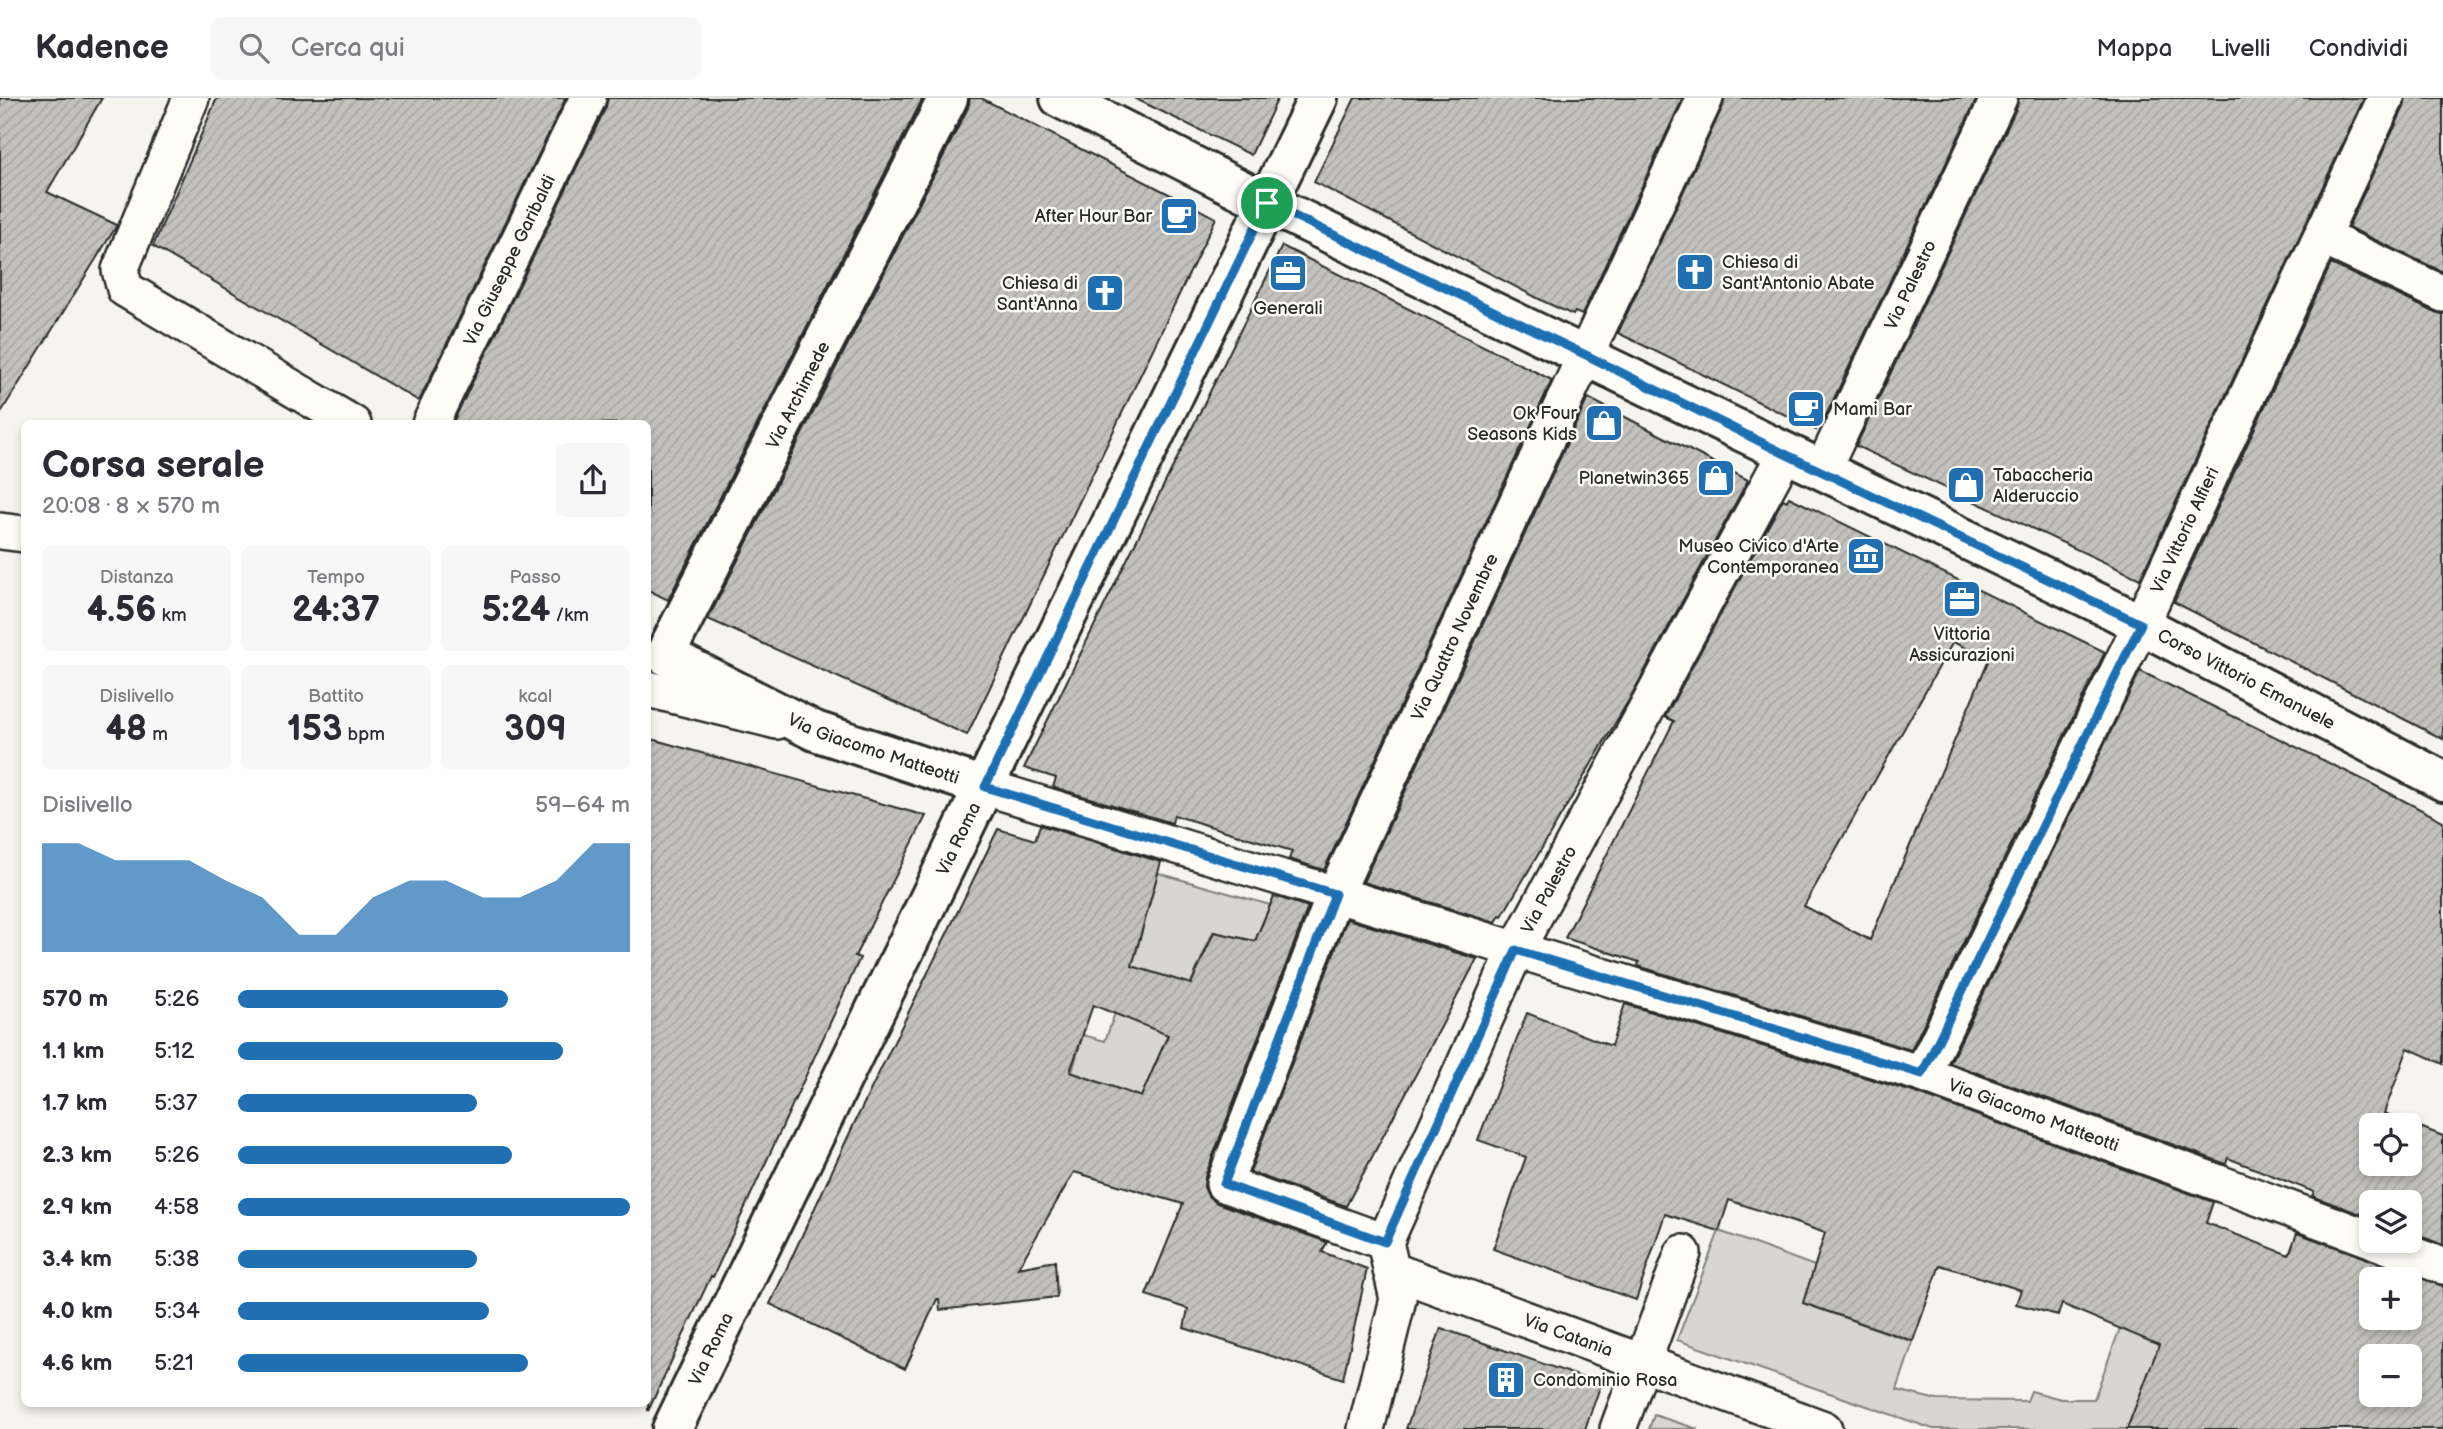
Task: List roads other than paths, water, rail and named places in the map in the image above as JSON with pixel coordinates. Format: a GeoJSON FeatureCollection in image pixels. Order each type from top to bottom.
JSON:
{"type":"FeatureCollection","features":[{"type":"Feature","properties":{"kind":"main road","name":"Via Archimede"},"geometry":{"type":"LineString","coordinates":[[656,651],[948,98]]}},
{"type":"Feature","properties":{"kind":"main road"},"geometry":{"type":"LineString","coordinates":[[1060,98],[1267,203],[1586,355],[1785,454]]}},
{"type":"Feature","properties":{"kind":"main road","name":"Via Roma"},"geometry":{"type":"LineString","coordinates":[[673,1429],[1318,98]]}},
{"type":"Feature","properties":{"kind":"main road","name":"Corso Vittorio Emanuele"},"geometry":{"type":"LineString","coordinates":[[1785,454],[2141,624],[2443,782]]}},
{"type":"Feature","properties":{"kind":"main road"},"geometry":{"type":"LineString","coordinates":[[656,651],[815,731]]}},
{"type":"Feature","properties":{"kind":"main road","name":"Via Giacomo Matteotti"},"geometry":{"type":"LineString","coordinates":[[815,731],[985,787]]}},
{"type":"Feature","properties":{"kind":"street"},"geometry":{"type":"LineString","coordinates":[[191,98],[120,270],[125,289],[346,420]]}},
{"type":"Feature","properties":{"kind":"street","name":"Via Giuseppe Garibaldi"},"geometry":{"type":"LineString","coordinates":[[432,420],[588,98]]}},
{"type":"Feature","properties":{"kind":"street","name":"Via Quattro Novembre"},"geometry":{"type":"LineString","coordinates":[[1224,1184],[1335,894],[1705,98]]}},
{"type":"Feature","properties":{"kind":"street","name":"Via Palestro"},"geometry":{"type":"LineString","coordinates":[[1822,471],[1999,98]]}},
{"type":"Feature","properties":{"kind":"street","name":"Via Vittorio Alfieri"},"geometry":{"type":"LineString","coordinates":[[1922,1074],[2141,624],[2386,98]]}},
{"type":"Feature","properties":{"kind":"street"},"geometry":{"type":"LineString","coordinates":[[2322,237],[2443,295]]}},
{"type":"Feature","properties":{"kind":"street","name":"Via Palestro"},"geometry":{"type":"LineString","coordinates":[[1388,1256],[1516,950],[1785,454]]}},
{"type":"Feature","properties":{"kind":"street"},"geometry":{"type":"LineString","coordinates":[[0,531],[21,534]]}},
{"type":"Feature","properties":{"kind":"street","name":"Via Archimede"},"geometry":{"type":"LineString","coordinates":[[651,675],[656,651]]}},
{"type":"Feature","properties":{"kind":"street","name":"Via Giacomo Matteotti"},"geometry":{"type":"LineString","coordinates":[[651,691],[815,731]]}},
{"type":"Feature","properties":{"kind":"street","name":"Via Giacomo Matteotti"},"geometry":{"type":"LineString","coordinates":[[985,787],[1922,1074],[2359,1235]]}},
{"type":"Feature","properties":{"kind":"street","name":"Via Catania"},"geometry":{"type":"LineString","coordinates":[[1224,1184],[1388,1256],[1643,1362],[1824,1429]]}},
{"type":"Feature","properties":{"kind":"street"},"geometry":{"type":"LineString","coordinates":[[1618,1429],[1683,1253]]}},
{"type":"Feature","properties":{"kind":"street","name":"Via Giacomo Matteotti"},"geometry":{"type":"LineString","coordinates":[[2408,1253],[2443,1266]]}},
{"type":"Feature","properties":{"kind":"street"},"geometry":{"type":"LineString","coordinates":[[1366,1429],[1398,1299],[1388,1256]]}},
{"type":"Feature","properties":{"kind":"place","name":"After Hour Bar"},"geometry":{"type":"Point","coordinates":[1179,216]}},
{"type":"Feature","properties":{"kind":"place","name":"Chiesa di Sant'Antonio Abate"},"geometry":{"type":"Point","coordinates":[1695,272]}},
{"type":"Feature","properties":{"kind":"place","name":"Generali"},"geometry":{"type":"Point","coordinates":[1288,273]}},
{"type":"Feature","properties":{"kind":"place","name":"Chiesa di Sant'Anna"},"geometry":{"type":"Point","coordinates":[1105,293]}},
{"type":"Feature","properties":{"kind":"place","name":"Mami Bar"},"geometry":{"type":"Point","coordinates":[1806,409]}},
{"type":"Feature","properties":{"kind":"place","name":"Ok Four Seasons Kids"},"geometry":{"type":"Point","coordinates":[1604,423]}},
{"type":"Feature","properties":{"kind":"place","name":"Planetwin365"},"geometry":{"type":"Point","coordinates":[1716,478]}},
{"type":"Feature","properties":{"kind":"place","name":"Tabaccheria Alderuccio"},"geometry":{"type":"Point","coordinates":[1966,485]}},
{"type":"Feature","properties":{"kind":"place","name":"Museo Civico d'Arte Contemporanea"},"geometry":{"type":"Point","coordinates":[1866,556]}},
{"type":"Feature","properties":{"kind":"place","name":"Vittoria Assicurazioni"},"geometry":{"type":"Point","coordinates":[1962,599]}},
{"type":"Feature","properties":{"kind":"place","name":"Condominio Rosa"},"geometry":{"type":"Point","coordinates":[1506,1380]}}]}
